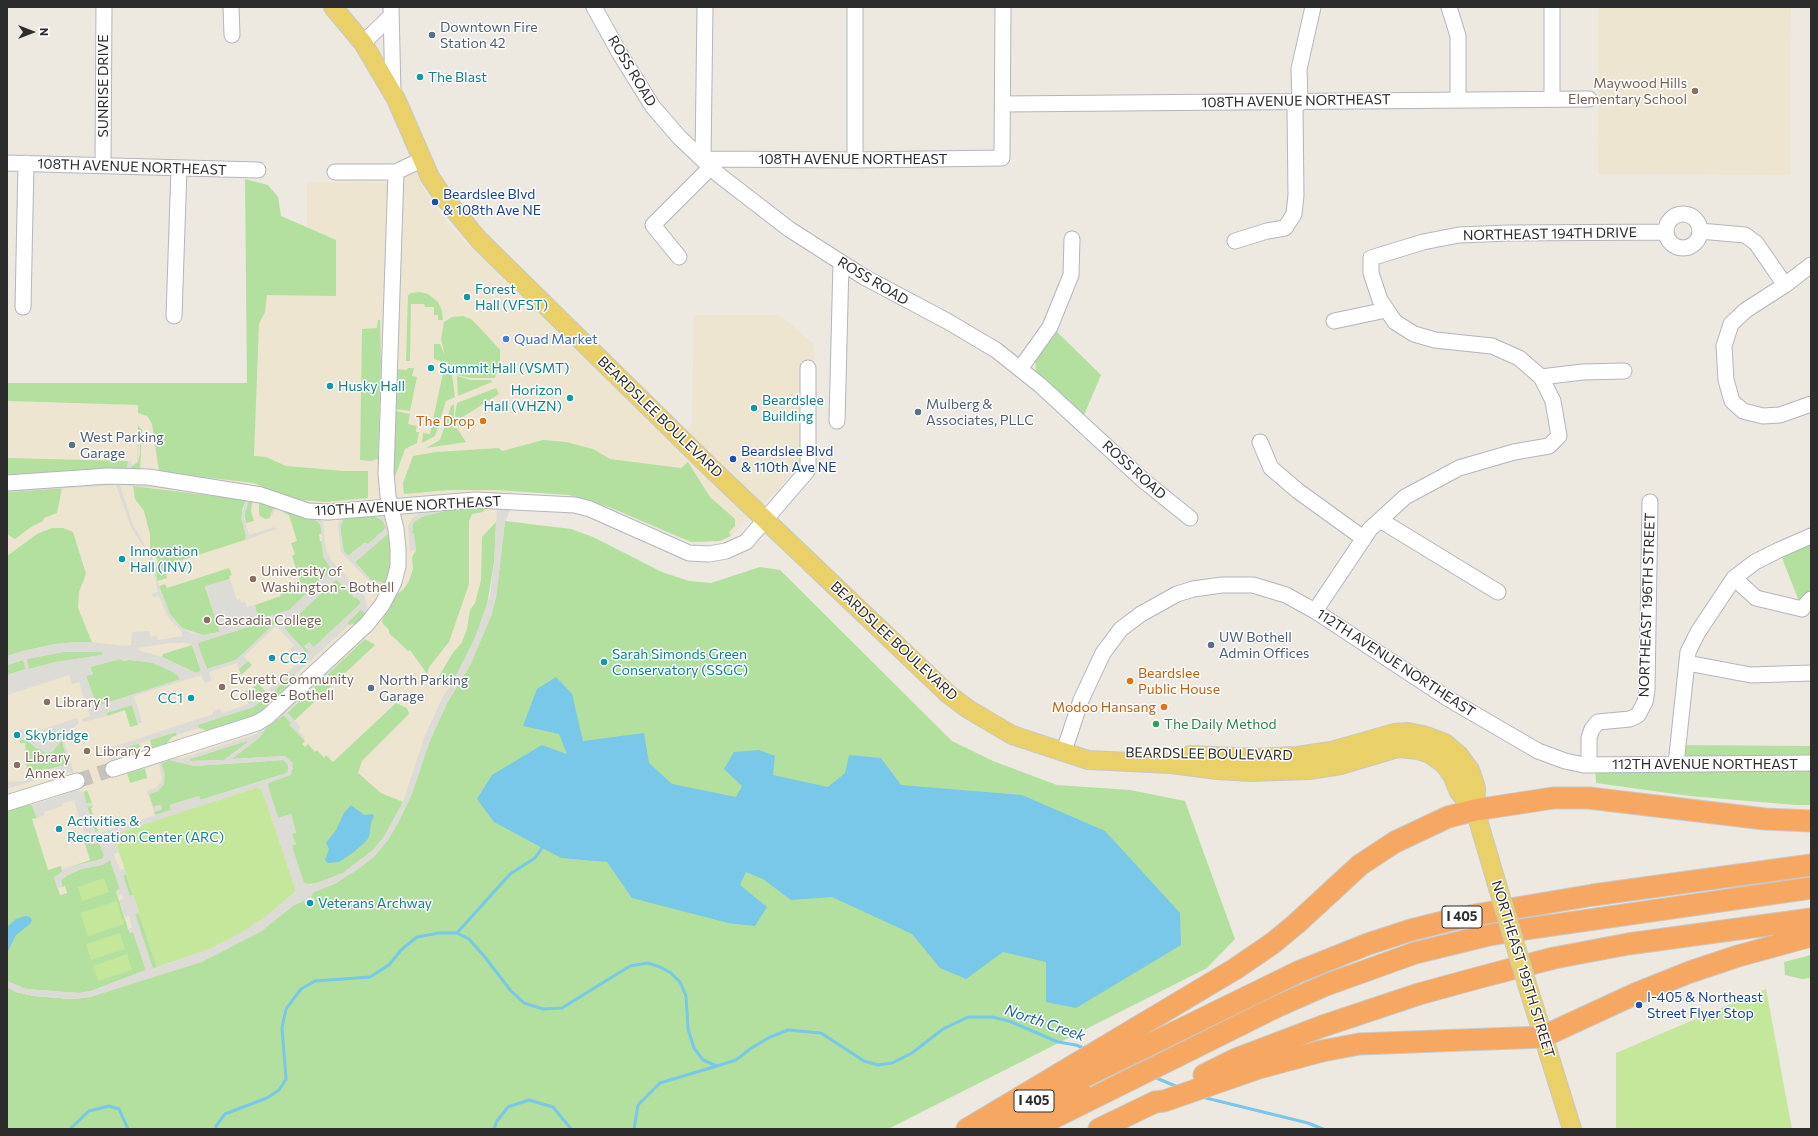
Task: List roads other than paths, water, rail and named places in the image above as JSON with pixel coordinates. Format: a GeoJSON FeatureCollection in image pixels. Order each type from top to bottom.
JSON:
{"type":"FeatureCollection","features":[{"type":"Feature","properties":{"kind":"highway"},"geometry":{"type":"LineString","coordinates":[[967,1129],[1235,970],[1273,943],[1360,865],[1395,842],[1448,817],[1475,810],[1553,798],[1588,798],[1765,819],[1811,821]]}},
{"type":"Feature","properties":{"kind":"highway","name":"I 405"},"geometry":{"type":"LineString","coordinates":[[978,1129],[1142,1052],[1298,972],[1368,944],[1412,930],[1463,917],[1570,899],[1811,865]]}},
{"type":"Feature","properties":{"kind":"highway","name":"I 405"},"geometry":{"type":"LineString","coordinates":[[1142,1052],[1299,980],[1383,947],[1429,934],[1480,922],[1529,913],[1811,873]]}},
{"type":"Feature","properties":{"kind":"highway","name":"I 405"},"geometry":{"type":"LineString","coordinates":[[1171,1064],[1276,1007],[1326,985],[1415,953],[1489,935],[1811,888]]}},
{"type":"Feature","properties":{"kind":"highway","name":"I 405"},"geometry":{"type":"LineString","coordinates":[[1032,1129],[1288,1010],[1367,978],[1427,959],[1493,943],[1811,897]]}},
{"type":"Feature","properties":{"kind":"highway"},"geometry":{"type":"LineString","coordinates":[[1212,1079],[1236,1059],[1323,1026],[1419,994],[1481,977],[1554,958],[1628,944],[1811,919]]}},
{"type":"Feature","properties":{"kind":"highway"},"geometry":{"type":"LineString","coordinates":[[1099,1129],[1159,1101],[1212,1079],[1322,1051],[1359,1044],[1542,1037],[1635,994],[1690,972],[1738,956],[1811,936]]}},
{"type":"Feature","properties":{"kind":"highway","name":"I 405"},"geometry":{"type":"LineString","coordinates":[[997,1129],[1095,1075]]}},
{"type":"Feature","properties":{"kind":"highway","name":"I 405"},"geometry":{"type":"LineString","coordinates":[[1049,1129],[1126,1086]]}},
{"type":"Feature","properties":{"kind":"main road","name":"BEARDSLEE BOULEVARD"},"geometry":{"type":"LineString","coordinates":[[333,7],[363,43],[393,94],[421,160],[442,195],[479,240],[654,412],[948,694],[981,718],[1012,735],[1088,760],[1171,764],[1217,770],[1257,772],[1309,770],[1341,765],[1421,742]]}},
{"type":"Feature","properties":{"kind":"main road","name":"NORTHEAST 195TH STREET"},"geometry":{"type":"LineString","coordinates":[[1421,742],[1445,743],[1459,755],[1470,770],[1476,788],[1475,810],[1542,1037],[1572,1129]]}},
{"type":"Feature","properties":{"kind":"street","name":"SUNRISE DRIVE"},"geometry":{"type":"LineString","coordinates":[[103,165],[104,7]]}},
{"type":"Feature","properties":{"kind":"street"},"geometry":{"type":"LineString","coordinates":[[231,7],[232,35]]}},
{"type":"Feature","properties":{"kind":"street","name":"ROSS ROAD"},"geometry":{"type":"LineString","coordinates":[[594,7],[620,54],[653,107],[679,137],[719,175],[789,229],[841,263],[894,294],[947,321],[996,350],[1046,390],[1144,481],[1190,518]]}},
{"type":"Feature","properties":{"kind":"street"},"geometry":{"type":"LineString","coordinates":[[679,257],[653,225],[707,163],[705,7]]}},
{"type":"Feature","properties":{"kind":"street"},"geometry":{"type":"LineString","coordinates":[[855,7],[855,160]]}},
{"type":"Feature","properties":{"kind":"street"},"geometry":{"type":"LineString","coordinates":[[1003,7],[1003,104]]}},
{"type":"Feature","properties":{"kind":"street"},"geometry":{"type":"LineString","coordinates":[[1235,241],[1266,231],[1285,228],[1294,214],[1296,195],[1295,109],[1300,101],[1299,69],[1313,7]]}},
{"type":"Feature","properties":{"kind":"street"},"geometry":{"type":"LineString","coordinates":[[1448,7],[1458,36],[1458,99]]}},
{"type":"Feature","properties":{"kind":"street"},"geometry":{"type":"LineString","coordinates":[[1552,7],[1552,98]]}},
{"type":"Feature","properties":{"kind":"street"},"geometry":{"type":"LineString","coordinates":[[363,43],[391,12]]}},
{"type":"Feature","properties":{"kind":"street"},"geometry":{"type":"LineString","coordinates":[[391,12],[393,94]]}},
{"type":"Feature","properties":{"kind":"street","name":"108TH AVENUE NORTHEAST"},"geometry":{"type":"LineString","coordinates":[[707,163],[1002,158],[1003,104],[1552,98],[1589,99]]}},
{"type":"Feature","properties":{"kind":"street"},"geometry":{"type":"LineString","coordinates":[[335,172],[396,172],[421,160]]}},
{"type":"Feature","properties":{"kind":"street","name":"108TH AVENUE NORTHEAST"},"geometry":{"type":"LineString","coordinates":[[7,163],[258,170]]}},
{"type":"Feature","properties":{"kind":"street"},"geometry":{"type":"LineString","coordinates":[[23,307],[26,164]]}},
{"type":"Feature","properties":{"kind":"street"},"geometry":{"type":"LineString","coordinates":[[174,316],[179,168]]}},
{"type":"Feature","properties":{"kind":"street"},"geometry":{"type":"LineString","coordinates":[[113,769],[257,723],[267,717],[367,624],[390,591],[397,574],[398,549],[388,496],[386,457],[396,172]]}},
{"type":"Feature","properties":{"kind":"street"},"geometry":{"type":"LineString","coordinates":[[1680,215],[1694,218],[1700,231],[1698,240],[1691,247],[1686,248],[1673,245],[1667,237],[1666,232],[1668,223],[1680,215]]}},
{"type":"Feature","properties":{"kind":"street"},"geometry":{"type":"LineString","coordinates":[[1700,231],[1745,236],[1756,243],[1785,285]]}},
{"type":"Feature","properties":{"kind":"street","name":"NORTHEAST 194TH DRIVE"},"geometry":{"type":"LineString","coordinates":[[1315,611],[1370,529],[1405,497],[1459,468],[1514,452],[1550,446],[1559,436],[1553,401],[1541,377],[1519,358],[1492,346],[1435,340],[1414,334],[1395,322],[1380,300],[1371,273],[1371,258],[1423,242],[1459,236],[1509,233],[1666,232]]}},
{"type":"Feature","properties":{"kind":"street"},"geometry":{"type":"LineString","coordinates":[[1020,369],[1050,327],[1071,275],[1072,239]]}},
{"type":"Feature","properties":{"kind":"street"},"geometry":{"type":"LineString","coordinates":[[837,421],[841,263]]}},
{"type":"Feature","properties":{"kind":"street"},"geometry":{"type":"LineString","coordinates":[[1811,265],[1785,285],[1746,310],[1731,324],[1724,346],[1726,380],[1732,401],[1743,411],[1763,416],[1780,415],[1811,404]]}},
{"type":"Feature","properties":{"kind":"street"},"geometry":{"type":"LineString","coordinates":[[1334,321],[1386,310]]}},
{"type":"Feature","properties":{"kind":"street","name":"110TH AVENUE NORTHEAST"},"geometry":{"type":"LineString","coordinates":[[7,483],[108,476],[148,478],[261,495],[308,511],[328,512],[475,500],[575,505],[590,509],[689,553],[709,554],[726,552],[746,542],[801,479],[808,467],[808,368]]}},
{"type":"Feature","properties":{"kind":"street"},"geometry":{"type":"LineString","coordinates":[[1541,377],[1583,372],[1624,371]]}},
{"type":"Feature","properties":{"kind":"street"},"geometry":{"type":"LineString","coordinates":[[1260,442],[1271,468],[1363,538]]}},
{"type":"Feature","properties":{"kind":"street","name":"NORTHEAST 196TH STREET"},"geometry":{"type":"LineString","coordinates":[[1588,765],[1589,738],[1592,729],[1598,722],[1630,719],[1638,715],[1645,702],[1647,690],[1650,502]]}},
{"type":"Feature","properties":{"kind":"street"},"geometry":{"type":"LineString","coordinates":[[1380,520],[1498,592]]}},
{"type":"Feature","properties":{"kind":"street"},"geometry":{"type":"LineString","coordinates":[[1676,764],[1688,652],[1698,632],[1734,578],[1755,562],[1811,536]]}},
{"type":"Feature","properties":{"kind":"street"},"geometry":{"type":"LineString","coordinates":[[1734,578],[1756,598],[1802,609],[1811,599]]}},
{"type":"Feature","properties":{"kind":"street","name":"112TH AVENUE NORTHEAST"},"geometry":{"type":"LineString","coordinates":[[1064,751],[1081,700],[1103,654],[1121,629],[1156,605],[1177,594],[1193,589],[1222,585],[1253,585],[1286,595],[1315,611],[1447,698],[1538,751],[1565,761],[1588,765],[1811,763]]}},
{"type":"Feature","properties":{"kind":"street"},"geometry":{"type":"LineString","coordinates":[[1687,663],[1751,675],[1811,673]]}},
{"type":"Feature","properties":{"kind":"street"},"geometry":{"type":"LineString","coordinates":[[7,804],[77,781]]}},
{"type":"Feature","properties":{"kind":"water"},"geometry":{"type":"Polygon","coordinates":[[[556,677],[572,694],[583,741],[644,733],[649,763],[672,784],[736,797],[742,786],[724,769],[734,752],[759,750],[775,756],[773,775],[828,787],[845,773],[849,755],[881,758],[901,785],[1022,795],[1105,831],[1180,913],[1181,945],[1076,1008],[1046,1002],[1046,962],[1003,952],[966,979],[940,968],[912,934],[832,897],[791,900],[763,879],[746,872],[740,885],[767,907],[755,926],[728,923],[632,898],[607,862],[561,858],[494,822],[477,799],[492,775],[542,745],[567,754],[559,734],[523,726],[537,689],[556,677]]]}},
{"type":"Feature","properties":{"kind":"water"},"geometry":{"type":"Polygon","coordinates":[[[351,805],[364,815],[373,814],[374,817],[371,822],[368,839],[354,852],[339,862],[328,863],[325,860],[329,849],[326,843],[336,830],[344,813],[351,805]]]}},
{"type":"Feature","properties":{"kind":"water"},"geometry":{"type":"Polygon","coordinates":[[[26,916],[30,917],[32,920],[30,924],[16,935],[7,953],[7,927],[16,919],[26,916]]]}},
{"type":"Feature","properties":{"kind":"waterway"},"geometry":{"type":"LineString","coordinates":[[457,933],[510,874],[535,858],[542,848]]}},
{"type":"Feature","properties":{"kind":"waterway","name":"North Creek"},"geometry":{"type":"LineString","coordinates":[[216,1129],[216,1126],[225,1114],[267,1098],[279,1090],[286,1079],[282,1028],[286,1009],[301,989],[315,981],[370,977],[389,965],[401,950],[417,937],[439,933],[457,933],[469,939],[511,991],[524,1003],[543,1009],[562,1008],[630,966],[648,963],[660,967],[671,973],[680,982],[686,996],[688,1029],[694,1048],[703,1060],[717,1066],[736,1060],[750,1049],[770,1037],[788,1030],[821,1033],[864,1061],[878,1065],[892,1063],[912,1053],[943,1029],[968,1017],[992,1017],[1009,1021],[1058,1042],[1076,1045],[1086,1049]]}},
{"type":"Feature","properties":{"kind":"waterway"},"geometry":{"type":"LineString","coordinates":[[634,1129],[638,1105],[660,1083],[717,1066]]}},
{"type":"Feature","properties":{"kind":"waterway","name":"North Creek"},"geometry":{"type":"LineString","coordinates":[[1154,1077],[1178,1087]]}},
{"type":"Feature","properties":{"kind":"waterway","name":"North Creek"},"geometry":{"type":"LineString","coordinates":[[1202,1097],[1308,1123],[1323,1129]]}},
{"type":"Feature","properties":{"kind":"waterway"},"geometry":{"type":"LineString","coordinates":[[494,1129],[497,1121],[508,1107],[529,1100],[553,1107],[571,1129]]}},
{"type":"Feature","properties":{"kind":"waterway","name":"North Creek"},"geometry":{"type":"LineString","coordinates":[[70,1129],[89,1111],[109,1106],[119,1109],[128,1129]]}},
{"type":"Feature","properties":{"kind":"tunnel"},"geometry":{"type":"LineString","coordinates":[[77,781],[113,769]]}},
{"type":"Feature","properties":{"kind":"place","name":"Downtown Fire Station 42"},"geometry":{"type":"Point","coordinates":[432,35]}},
{"type":"Feature","properties":{"kind":"place","name":"The Blast"},"geometry":{"type":"Point","coordinates":[420,77]}},
{"type":"Feature","properties":{"kind":"place","name":"Maywood Hills Elementary School"},"geometry":{"type":"Point","coordinates":[1695,91]}},
{"type":"Feature","properties":{"kind":"place","name":"Beardslee Blvd & 108th Ave NE"},"geometry":{"type":"Point","coordinates":[435,202]}},
{"type":"Feature","properties":{"kind":"place","name":"Forest Hall (VFST)"},"geometry":{"type":"Point","coordinates":[467,297]}},
{"type":"Feature","properties":{"kind":"place","name":"Quad Market"},"geometry":{"type":"Point","coordinates":[506,339]}},
{"type":"Feature","properties":{"kind":"place","name":"Summit Hall (VSMT)"},"geometry":{"type":"Point","coordinates":[431,368]}},
{"type":"Feature","properties":{"kind":"place","name":"Husky Hall"},"geometry":{"type":"Point","coordinates":[330,386]}},
{"type":"Feature","properties":{"kind":"place","name":"Horizon Hall (VHZN)"},"geometry":{"type":"Point","coordinates":[570,398]}},
{"type":"Feature","properties":{"kind":"place","name":"Beardslee Building"},"geometry":{"type":"Point","coordinates":[754,408]}},
{"type":"Feature","properties":{"kind":"place","name":"Mulberg & Associates, PLLC"},"geometry":{"type":"Point","coordinates":[918,412]}},
{"type":"Feature","properties":{"kind":"place","name":"The Drop"},"geometry":{"type":"Point","coordinates":[483,421]}},
{"type":"Feature","properties":{"kind":"place","name":"West Parking Garage"},"geometry":{"type":"Point","coordinates":[72,445]}},
{"type":"Feature","properties":{"kind":"place","name":"Beardslee Blvd & 110th Ave NE"},"geometry":{"type":"Point","coordinates":[733,459]}},
{"type":"Feature","properties":{"kind":"place","name":"Innovation Hall (INV)"},"geometry":{"type":"Point","coordinates":[122,559]}},
{"type":"Feature","properties":{"kind":"place","name":"University of Washington - Bothell"},"geometry":{"type":"Point","coordinates":[253,579]}},
{"type":"Feature","properties":{"kind":"place","name":"Cascadia College"},"geometry":{"type":"Point","coordinates":[207,620]}},
{"type":"Feature","properties":{"kind":"place","name":"UW Bothell Admin Offices"},"geometry":{"type":"Point","coordinates":[1211,645]}},
{"type":"Feature","properties":{"kind":"place","name":"CC2"},"geometry":{"type":"Point","coordinates":[272,658]}},
{"type":"Feature","properties":{"kind":"place","name":"Sarah Simonds Green Conservatory (SSGC)"},"geometry":{"type":"Point","coordinates":[604,662]}},
{"type":"Feature","properties":{"kind":"place","name":"Beardslee Public House"},"geometry":{"type":"Point","coordinates":[1130,681]}},
{"type":"Feature","properties":{"kind":"place","name":"Everett Community College - Bothell"},"geometry":{"type":"Point","coordinates":[222,687]}},
{"type":"Feature","properties":{"kind":"place","name":"North Parking Garage"},"geometry":{"type":"Point","coordinates":[371,688]}},
{"type":"Feature","properties":{"kind":"place","name":"CC1"},"geometry":{"type":"Point","coordinates":[191,698]}},
{"type":"Feature","properties":{"kind":"place","name":"Library 1"},"geometry":{"type":"Point","coordinates":[47,702]}},
{"type":"Feature","properties":{"kind":"place","name":"Modoo Hansang"},"geometry":{"type":"Point","coordinates":[1164,707]}},
{"type":"Feature","properties":{"kind":"place","name":"The Daily Method"},"geometry":{"type":"Point","coordinates":[1156,724]}},
{"type":"Feature","properties":{"kind":"place","name":"Skybridge"},"geometry":{"type":"Point","coordinates":[17,735]}},
{"type":"Feature","properties":{"kind":"place","name":"Library 2"},"geometry":{"type":"Point","coordinates":[87,751]}},
{"type":"Feature","properties":{"kind":"place","name":"Library Annex"},"geometry":{"type":"Point","coordinates":[17,765]}},
{"type":"Feature","properties":{"kind":"place","name":"Activities & Recreation Center (ARC)"},"geometry":{"type":"Point","coordinates":[59,829]}},
{"type":"Feature","properties":{"kind":"place","name":"Veterans Archway"},"geometry":{"type":"Point","coordinates":[310,903]}},
{"type":"Feature","properties":{"kind":"place","name":"I-405 & Northeast Street Flyer Stop"},"geometry":{"type":"Point","coordinates":[1639,1005]}}]}
